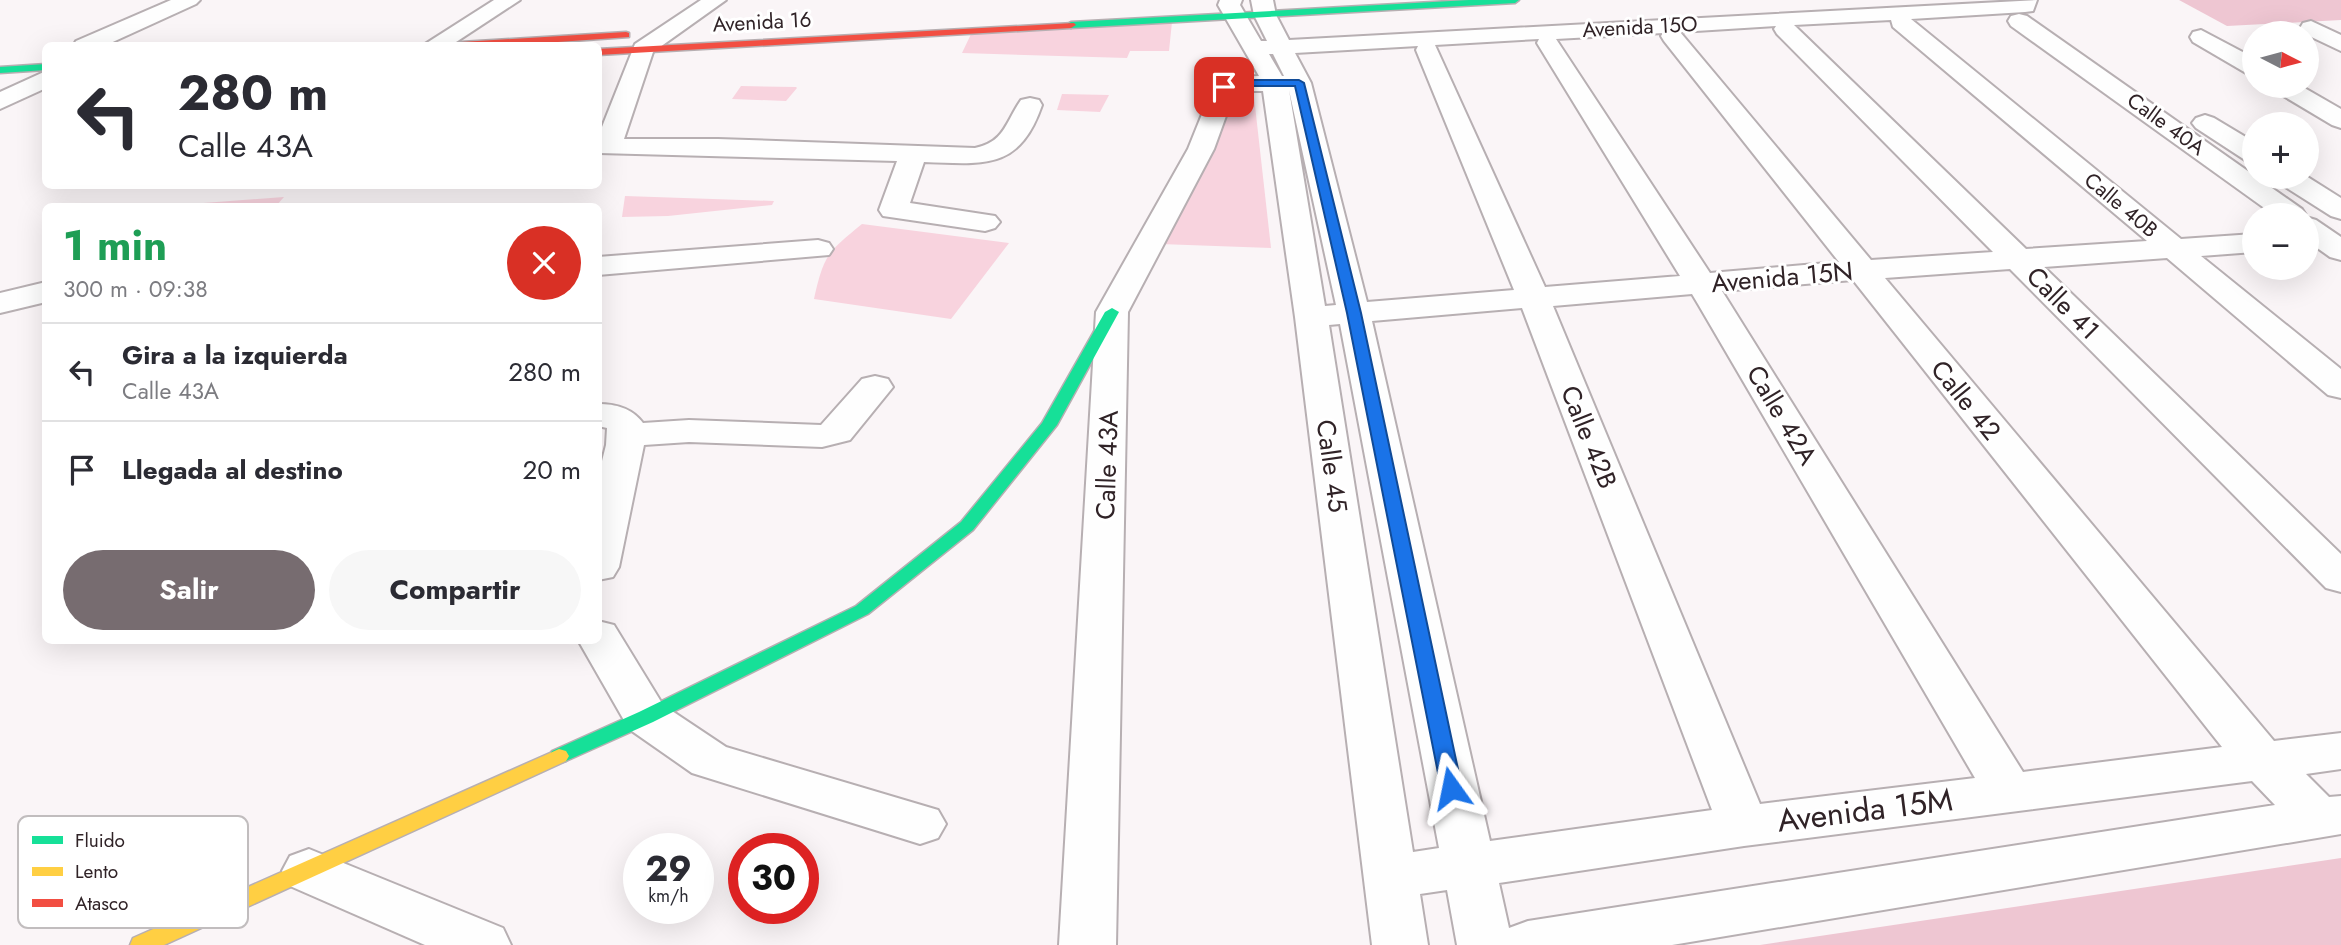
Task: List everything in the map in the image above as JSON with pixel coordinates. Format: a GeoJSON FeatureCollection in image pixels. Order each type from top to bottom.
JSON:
{"type":"FeatureCollection","features":[{"type":"Feature","properties":{"kind":"main road","name":"Avenida 16"},"geometry":{"type":"LineString","coordinates":[[513,42],[667,33],[1259,30],[1320,0]]}},
{"type":"Feature","properties":{"kind":"main road","name":"Avenida 16"},"geometry":{"type":"LineString","coordinates":[[602,52],[1259,30],[1515,0]]}},
{"type":"Feature","properties":{"kind":"main road"},"geometry":{"type":"LineString","coordinates":[[0,70],[42,73]]}},
{"type":"Feature","properties":{"kind":"main road"},"geometry":{"type":"LineString","coordinates":[[248,898],[646,717],[862,610],[967,526],[1049,425],[1112,312]]}},
{"type":"Feature","properties":{"kind":"main road"},"geometry":{"type":"LineString","coordinates":[[141,945],[180,928]]}},
{"type":"Feature","properties":{"kind":"street"},"geometry":{"type":"LineString","coordinates":[[93,42],[190,0]]}},
{"type":"Feature","properties":{"kind":"street"},"geometry":{"type":"LineString","coordinates":[[440,42],[509,0]]}},
{"type":"Feature","properties":{"kind":"street"},"geometry":{"type":"LineString","coordinates":[[715,0],[643,49],[603,147],[719,147],[985,155],[1004,147],[1019,134],[1030,105]]}},
{"type":"Feature","properties":{"kind":"street","name":"Avenida 15O"},"geometry":{"type":"LineString","coordinates":[[1259,30],[2027,15]]}},
{"type":"Feature","properties":{"kind":"street","name":"Calle 40A"},"geometry":{"type":"LineString","coordinates":[[2027,15],[2156,104],[2277,203]]}},
{"type":"Feature","properties":{"kind":"street","name":"Calle 40B"},"geometry":{"type":"LineString","coordinates":[[1901,22],[2341,387]]}},
{"type":"Feature","properties":{"kind":"street","name":"Calle 41"},"geometry":{"type":"LineString","coordinates":[[1785,29],[2341,578]]}},
{"type":"Feature","properties":{"kind":"street","name":"Calle 43A"},"geometry":{"type":"LineString","coordinates":[[1088,945],[1112,312],[1202,149],[1224,87],[1231,83],[1259,30]]}},
{"type":"Feature","properties":{"kind":"street","name":"Calle 45"},"geometry":{"type":"LineString","coordinates":[[1259,30],[1354,313],[1485,945]]}},
{"type":"Feature","properties":{"kind":"street","name":"Calle 45"},"geometry":{"type":"LineString","coordinates":[[1259,30],[1311,317],[1400,945]]}},
{"type":"Feature","properties":{"kind":"street"},"geometry":{"type":"LineString","coordinates":[[2319,32],[2341,44]]}},
{"type":"Feature","properties":{"kind":"street","name":"Calle 42"},"geometry":{"type":"LineString","coordinates":[[1672,36],[2263,762],[2330,817]]}},
{"type":"Feature","properties":{"kind":"street"},"geometry":{"type":"LineString","coordinates":[[2201,37],[2242,61]]}},
{"type":"Feature","properties":{"kind":"street","name":"Calle 42A"},"geometry":{"type":"LineString","coordinates":[[1548,43],[1700,284],[2009,792]]}},
{"type":"Feature","properties":{"kind":"street","name":"Calle 42B"},"geometry":{"type":"LineString","coordinates":[[1427,50],[1534,298],[1744,826]]}},
{"type":"Feature","properties":{"kind":"street"},"geometry":{"type":"LineString","coordinates":[[0,84],[42,73]]}},
{"type":"Feature","properties":{"kind":"street"},"geometry":{"type":"LineString","coordinates":[[0,102],[42,73]]}},
{"type":"Feature","properties":{"kind":"street"},"geometry":{"type":"LineString","coordinates":[[2304,98],[2341,120]]}},
{"type":"Feature","properties":{"kind":"street","name":"Calle 40A"},"geometry":{"type":"LineString","coordinates":[[2156,104],[2187,111],[2242,146]]}},
{"type":"Feature","properties":{"kind":"street"},"geometry":{"type":"LineString","coordinates":[[913,154],[893,210],[985,222]]}},
{"type":"Feature","properties":{"kind":"street"},"geometry":{"type":"LineString","coordinates":[[2308,189],[2341,210]]}},
{"type":"Feature","properties":{"kind":"street","name":"Avenida 15N"},"geometry":{"type":"LineString","coordinates":[[1311,317],[1860,270],[2242,244]]}},
{"type":"Feature","properties":{"kind":"street"},"geometry":{"type":"LineString","coordinates":[[602,266],[818,249]]}},
{"type":"Feature","properties":{"kind":"street"},"geometry":{"type":"LineString","coordinates":[[0,303],[42,292]]}},
{"type":"Feature","properties":{"kind":"street"},"geometry":{"type":"LineString","coordinates":[[602,527],[612,425],[689,432],[830,435],[843,426],[875,387]]}},
{"type":"Feature","properties":{"kind":"street"},"geometry":{"type":"LineString","coordinates":[[602,643],[646,717],[709,760],[920,824]]}},
{"type":"Feature","properties":{"kind":"street","name":"Avenida 15M"},"geometry":{"type":"LineString","coordinates":[[1390,877],[1468,868],[1744,826],[2341,751]]}},
{"type":"Feature","properties":{"kind":"street"},"geometry":{"type":"LineString","coordinates":[[1528,945],[2330,817]]}},
{"type":"Feature","properties":{"kind":"street"},"geometry":{"type":"LineString","coordinates":[[309,871],[483,945]]}},
{"type":"Feature","properties":{"kind":"shaded area"},"geometry":{"type":"Polygon","coordinates":[[[2179,0],[2341,0],[2341,20],[2242,21],[2242,25],[2227,26],[2179,0]]]}},
{"type":"Feature","properties":{"kind":"shaded area"},"geometry":{"type":"Polygon","coordinates":[[[1172,22],[1169,51],[1130,51],[1127,58],[962,53],[972,32],[1172,22]]]}},
{"type":"Feature","properties":{"kind":"shaded area"},"geometry":{"type":"Polygon","coordinates":[[[741,86],[797,88],[786,101],[732,99],[741,86]]]}},
{"type":"Feature","properties":{"kind":"shaded area"},"geometry":{"type":"Polygon","coordinates":[[[1253,88],[1271,248],[1160,244],[1232,89],[1253,88]]]}},
{"type":"Feature","properties":{"kind":"shaded area"},"geometry":{"type":"Polygon","coordinates":[[[1062,94],[1109,95],[1100,112],[1057,110],[1062,94]]]}},
{"type":"Feature","properties":{"kind":"shaded area"},"geometry":{"type":"Polygon","coordinates":[[[625,196],[774,201],[772,205],[668,216],[622,217],[625,196]]]}},
{"type":"Feature","properties":{"kind":"shaded area"},"geometry":{"type":"Polygon","coordinates":[[[284,197],[279,203],[204,203],[284,197]]]}},
{"type":"Feature","properties":{"kind":"shaded area"},"geometry":{"type":"Polygon","coordinates":[[[862,224],[1009,243],[951,319],[814,299],[829,255],[862,224]]]}},
{"type":"Feature","properties":{"kind":"shaded area"},"geometry":{"type":"Polygon","coordinates":[[[2341,858],[2341,945],[1760,945],[2341,858]]]}},
{"type":"Feature","properties":{"kind":"traffic: fast"},"geometry":{"type":"LineString","coordinates":[[1071,25],[1515,0]]}},
{"type":"Feature","properties":{"kind":"traffic: fast"},"geometry":{"type":"LineString","coordinates":[[0,70],[42,67]]}},
{"type":"Feature","properties":{"kind":"traffic: fast"},"geometry":{"type":"LineString","coordinates":[[559,756],[646,717],[862,610],[967,526],[1049,425],[1112,312]]}},
{"type":"Feature","properties":{"kind":"traffic: slow"},"geometry":{"type":"LineString","coordinates":[[248,897],[559,756]]}},
{"type":"Feature","properties":{"kind":"traffic: slow"},"geometry":{"type":"LineString","coordinates":[[141,945],[179,928]]}},
{"type":"Feature","properties":{"kind":"traffic: jam"},"geometry":{"type":"LineString","coordinates":[[602,52],[1071,25]]}},
{"type":"Feature","properties":{"kind":"traffic: jam"},"geometry":{"type":"LineString","coordinates":[[511,42],[626,35]]}},
{"type":"Feature","properties":{"kind":"route"},"geometry":{"type":"LineString","coordinates":[[1224,87],[1231,83],[1299,83],[1354,313],[1451,788]]}}]}
